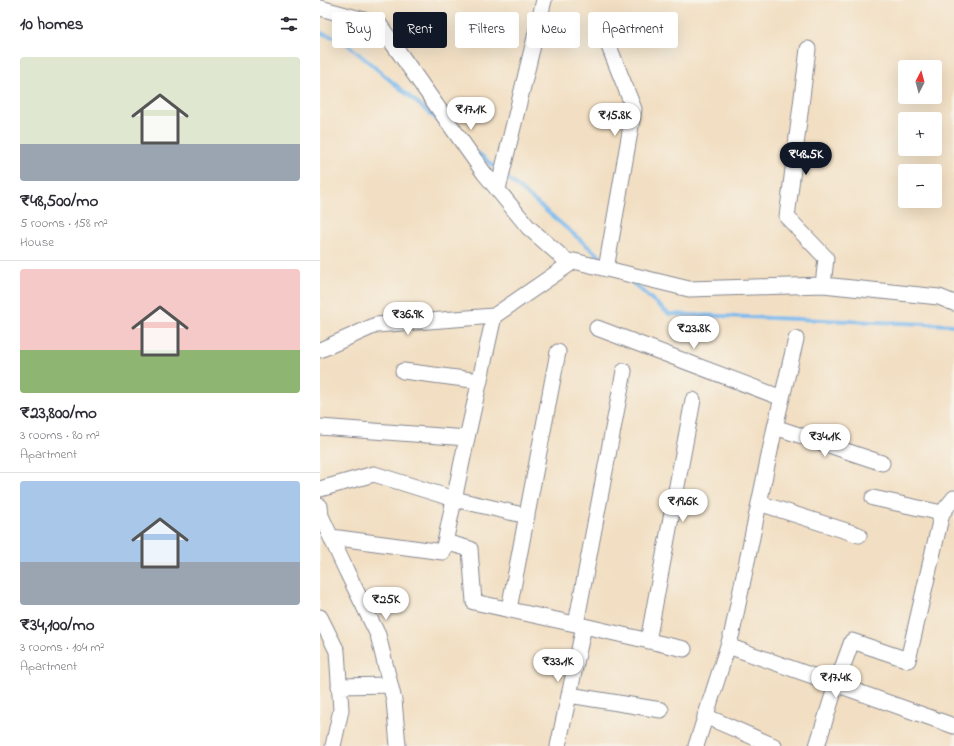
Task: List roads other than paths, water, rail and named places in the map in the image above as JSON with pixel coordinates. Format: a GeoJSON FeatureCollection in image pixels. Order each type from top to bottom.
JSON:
{"type":"FeatureCollection","features":[{"type":"Feature","properties":{"kind":"street"},"geometry":{"type":"LineString","coordinates":[[498,189],[544,0]]}},
{"type":"Feature","properties":{"kind":"street"},"geometry":{"type":"LineString","coordinates":[[320,8],[379,24],[474,159],[528,227],[570,264]]}},
{"type":"Feature","properties":{"kind":"street"},"geometry":{"type":"LineString","coordinates":[[606,268],[634,109],[610,48]]}},
{"type":"Feature","properties":{"kind":"street"},"geometry":{"type":"LineString","coordinates":[[808,49],[787,217],[826,258],[823,286]]}},
{"type":"Feature","properties":{"kind":"street"},"geometry":{"type":"LineString","coordinates":[[320,350],[376,325],[494,316],[574,261],[688,289],[823,286],[939,297],[954,303]]}},
{"type":"Feature","properties":{"kind":"street"},"geometry":{"type":"LineString","coordinates":[[331,538],[443,552],[494,316]]}},
{"type":"Feature","properties":{"kind":"street"},"geometry":{"type":"LineString","coordinates":[[597,328],[782,398]]}},
{"type":"Feature","properties":{"kind":"street"},"geometry":{"type":"LineString","coordinates":[[696,746],[732,633],[759,503],[796,339]]}},
{"type":"Feature","properties":{"kind":"street"},"geometry":{"type":"LineString","coordinates":[[510,609],[558,352]]}},
{"type":"Feature","properties":{"kind":"street"},"geometry":{"type":"LineString","coordinates":[[403,371],[480,381]]}},
{"type":"Feature","properties":{"kind":"street"},"geometry":{"type":"LineString","coordinates":[[558,746],[569,696],[624,371]]}},
{"type":"Feature","properties":{"kind":"street"},"geometry":{"type":"LineString","coordinates":[[648,641],[693,400]]}},
{"type":"Feature","properties":{"kind":"street"},"geometry":{"type":"LineString","coordinates":[[320,427],[467,438]]}},
{"type":"Feature","properties":{"kind":"street"},"geometry":{"type":"LineString","coordinates":[[776,427],[882,463]]}},
{"type":"Feature","properties":{"kind":"street"},"geometry":{"type":"LineString","coordinates":[[320,489],[374,474],[454,499],[527,516]]}},
{"type":"Feature","properties":{"kind":"street"},"geometry":{"type":"LineString","coordinates":[[873,498],[942,513]]}},
{"type":"Feature","properties":{"kind":"street"},"geometry":{"type":"LineString","coordinates":[[817,746],[836,685],[852,641],[908,660],[942,513],[954,498]]}},
{"type":"Feature","properties":{"kind":"street"},"geometry":{"type":"LineString","coordinates":[[759,503],[860,535]]}},
{"type":"Feature","properties":{"kind":"street"},"geometry":{"type":"LineString","coordinates":[[320,506],[321,516],[346,572],[378,635],[394,700],[398,746]]}},
{"type":"Feature","properties":{"kind":"street"},"geometry":{"type":"LineString","coordinates":[[445,542],[470,549],[474,602],[684,649]]}},
{"type":"Feature","properties":{"kind":"street"},"geometry":{"type":"LineString","coordinates":[[320,617],[337,651],[341,710],[333,746]]}},
{"type":"Feature","properties":{"kind":"street"},"geometry":{"type":"LineString","coordinates":[[728,646],[954,726]]}},
{"type":"Feature","properties":{"kind":"street"},"geometry":{"type":"LineString","coordinates":[[339,686],[390,685]]}},
{"type":"Feature","properties":{"kind":"street"},"geometry":{"type":"LineString","coordinates":[[569,696],[661,710]]}},
{"type":"Feature","properties":{"kind":"street"},"geometry":{"type":"LineString","coordinates":[[705,716],[774,746]]}},
{"type":"Feature","properties":{"kind":"street"},"geometry":{"type":"LineString","coordinates":[[320,744],[327,746]]}},
{"type":"Feature","properties":{"kind":"waterway"},"geometry":{"type":"LineString","coordinates":[[320,33],[341,39],[440,122]]}},
{"type":"Feature","properties":{"kind":"waterway"},"geometry":{"type":"LineString","coordinates":[[478,153],[499,171]]}},
{"type":"Feature","properties":{"kind":"waterway"},"geometry":{"type":"LineString","coordinates":[[504,175],[604,260]]}},
{"type":"Feature","properties":{"kind":"waterway"},"geometry":{"type":"LineString","coordinates":[[628,279],[669,314],[954,325]]}}]}
